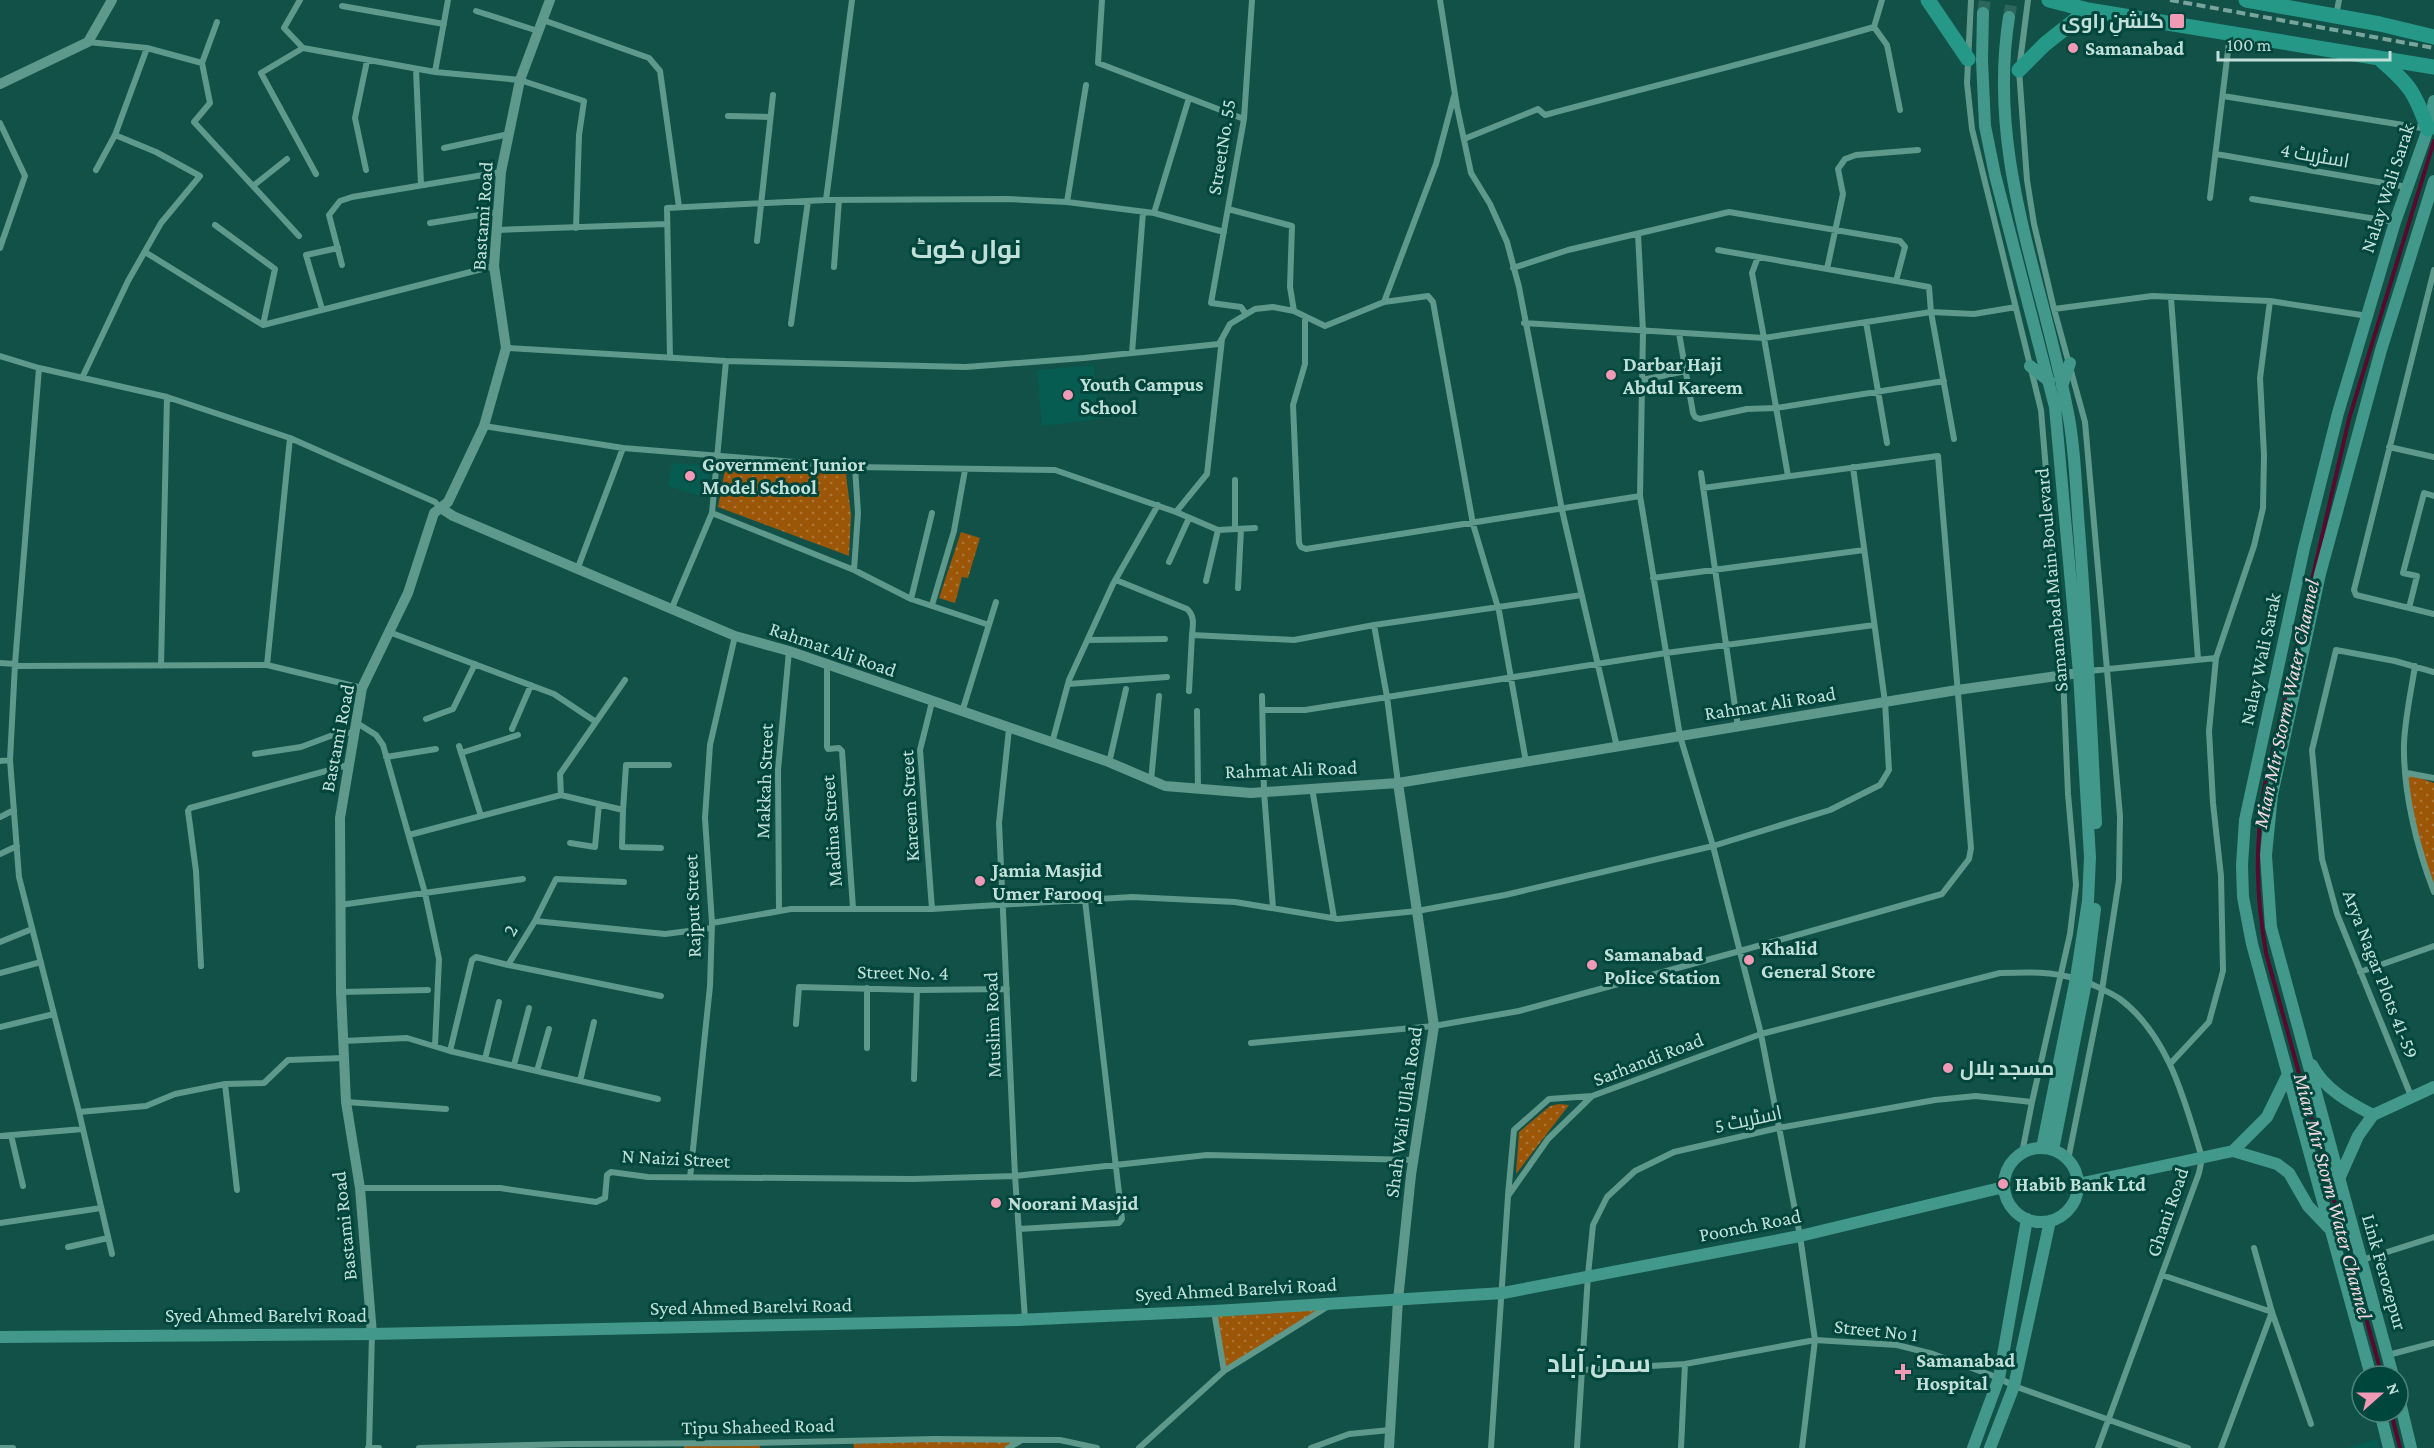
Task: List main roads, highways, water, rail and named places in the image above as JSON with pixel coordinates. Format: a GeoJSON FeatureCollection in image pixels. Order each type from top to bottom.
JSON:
{"type":"FeatureCollection","features":[{"type":"Feature","properties":{"kind":"main road"},"geometry":{"type":"LineString","coordinates":[[1928,0],[1968,59]]}},
{"type":"Feature","properties":{"kind":"main road"},"geometry":{"type":"LineString","coordinates":[[2049,0],[2088,10],[2434,67]]}},
{"type":"Feature","properties":{"kind":"main road"},"geometry":{"type":"LineString","coordinates":[[2246,0],[2380,24],[2434,37]]}},
{"type":"Feature","properties":{"kind":"main road"},"geometry":{"type":"LineString","coordinates":[[2019,70],[2045,44],[2088,10]]}},
{"type":"Feature","properties":{"kind":"main road","name":"Samanabad Main Boulevard"},"geometry":{"type":"LineString","coordinates":[[1983,13],[1982,60],[1985,126],[1995,175],[2049,381],[2058,438],[2084,672]]}},
{"type":"Feature","properties":{"kind":"main road","name":"Samanabad Main Boulevard"},"geometry":{"type":"LineString","coordinates":[[2009,17],[2002,97],[2008,159],[2017,209],[2068,409],[2084,672],[2090,870],[2088,901],[2081,980],[2048,1149]]}},
{"type":"Feature","properties":{"kind":"main road"},"geometry":{"type":"LineString","coordinates":[[2381,60],[2410,87],[2418,101],[2428,129]]}},
{"type":"Feature","properties":{"kind":"main road","name":"Nalay Wali Sarak"},"geometry":{"type":"LineString","coordinates":[[2332,1232],[2252,944],[2243,897],[2242,865],[2245,820],[2304,548],[2338,413],[2395,222],[2428,129],[2434,101]]}},
{"type":"Feature","properties":{"kind":"main road","name":"Nalay Wali Sarak"},"geometry":{"type":"LineString","coordinates":[[2339,1179],[2271,927],[2266,855],[2272,795],[2325,554],[2380,350],[2434,181]]}},
{"type":"Feature","properties":{"kind":"main road"},"geometry":{"type":"LineString","coordinates":[[2062,386],[2070,363]]}},
{"type":"Feature","properties":{"kind":"main road"},"geometry":{"type":"LineString","coordinates":[[2030,366],[2049,381]]}},
{"type":"Feature","properties":{"kind":"main road"},"geometry":{"type":"LineString","coordinates":[[2304,548],[2325,554]]}},
{"type":"Feature","properties":{"kind":"main road"},"geometry":{"type":"LineString","coordinates":[[2306,1053],[2316,1072],[2333,1090],[2352,1104],[2373,1115]]}},
{"type":"Feature","properties":{"kind":"main road"},"geometry":{"type":"LineString","coordinates":[[2233,1151],[2267,1117],[2289,1074]]}},
{"type":"Feature","properties":{"kind":"main road"},"geometry":{"type":"LineString","coordinates":[[2339,1179],[2358,1136],[2373,1115],[2434,1087]]}},
{"type":"Feature","properties":{"kind":"main road"},"geometry":{"type":"LineString","coordinates":[[2048,1149],[2068,1160],[2077,1175],[2078,1184],[2071,1208],[2050,1221],[2038,1222],[2027,1219],[2011,1206],[2004,1187],[2009,1168],[2022,1153],[2048,1149]]}},
{"type":"Feature","properties":{"kind":"main road"},"geometry":{"type":"LineString","coordinates":[[2078,1184],[2233,1151],[2269,1161],[2289,1173],[2308,1206],[2332,1232]]}},
{"type":"Feature","properties":{"kind":"main road","name":"Link Ferozepur"},"geometry":{"type":"LineString","coordinates":[[2339,1179],[2391,1364]]}},
{"type":"Feature","properties":{"kind":"main road","name":"Poonch Road"},"geometry":{"type":"LineString","coordinates":[[1503,1293],[1800,1236],[2004,1187]]}},
{"type":"Feature","properties":{"kind":"main road"},"geometry":{"type":"LineString","coordinates":[[1973,1448],[1999,1378],[2027,1219]]}},
{"type":"Feature","properties":{"kind":"main road"},"geometry":{"type":"LineString","coordinates":[[1990,1448],[2013,1386],[2050,1221]]}},
{"type":"Feature","properties":{"kind":"main road","name":"Link Ferozepur"},"geometry":{"type":"LineString","coordinates":[[2332,1232],[2368,1364]]}},
{"type":"Feature","properties":{"kind":"main road","name":"Syed Ahmed Barelvi Road"},"geometry":{"type":"LineString","coordinates":[[0,1336],[372,1334],[1026,1319],[1214,1311],[1503,1293]]}},
{"type":"Feature","properties":{"kind":"main road"},"geometry":{"type":"LineString","coordinates":[[2383,1424],[2389,1448]]}},
{"type":"Feature","properties":{"kind":"main road"},"geometry":{"type":"LineString","coordinates":[[2405,1424],[2411,1448]]}},
{"type":"Feature","properties":{"kind":"waterway","name":"Mian Mir Storm Water Channel"},"geometry":{"type":"LineString","coordinates":[[2379,1364],[2266,953],[2260,910],[2258,851],[2264,789],[2349,419],[2434,141]]}},
{"type":"Feature","properties":{"kind":"waterway","name":"Mian Mir Storm Water Channel"},"geometry":{"type":"LineString","coordinates":[[2394,1424],[2400,1448]]}},
{"type":"Feature","properties":{"kind":"tunnel"},"geometry":{"type":"LineString","coordinates":[[1983,13],[1985,0]]}},
{"type":"Feature","properties":{"kind":"tunnel"},"geometry":{"type":"LineString","coordinates":[[2009,17],[2012,0]]}},
{"type":"Feature","properties":{"kind":"railway"},"geometry":{"type":"LineString","coordinates":[[2170,0],[2434,48]]}},
{"type":"Feature","properties":{"kind":"place","name":"گلشنِ راوی"},"geometry":{"type":"Point","coordinates":[2177,21]}},
{"type":"Feature","properties":{"kind":"place","name":"Samanabad"},"geometry":{"type":"Point","coordinates":[2073,48]}},
{"type":"Feature","properties":{"kind":"place","name":"Darbar Haji Abdul Kareem"},"geometry":{"type":"Point","coordinates":[1611,375]}},
{"type":"Feature","properties":{"kind":"place","name":"Youth Campus School"},"geometry":{"type":"Point","coordinates":[1068,395]}},
{"type":"Feature","properties":{"kind":"place","name":"Government Junior Model School"},"geometry":{"type":"Point","coordinates":[690,476]}},
{"type":"Feature","properties":{"kind":"place","name":"Jamia Masjid Umer Farooq"},"geometry":{"type":"Point","coordinates":[980,881]}},
{"type":"Feature","properties":{"kind":"place","name":"Khalid General Store"},"geometry":{"type":"Point","coordinates":[1749,960]}},
{"type":"Feature","properties":{"kind":"place","name":"Samanabad Police Station"},"geometry":{"type":"Point","coordinates":[1592,965]}},
{"type":"Feature","properties":{"kind":"place","name":"مسجد بلال"},"geometry":{"type":"Point","coordinates":[1948,1068]}},
{"type":"Feature","properties":{"kind":"place","name":"Habib Bank Ltd"},"geometry":{"type":"Point","coordinates":[2003,1184]}},
{"type":"Feature","properties":{"kind":"place","name":"Noorani Masjid"},"geometry":{"type":"Point","coordinates":[996,1203]}},
{"type":"Feature","properties":{"kind":"place","name":"Samanabad Hospital"},"geometry":{"type":"Point","coordinates":[1903,1372]}},
{"type":"Feature","properties":{"kind":"district","name":"نواں کوٹ"},"geometry":{"type":"Point","coordinates":[966,249]}},
{"type":"Feature","properties":{"kind":"district","name":"سمن آباد"},"geometry":{"type":"Point","coordinates":[1599,1363]}}]}
